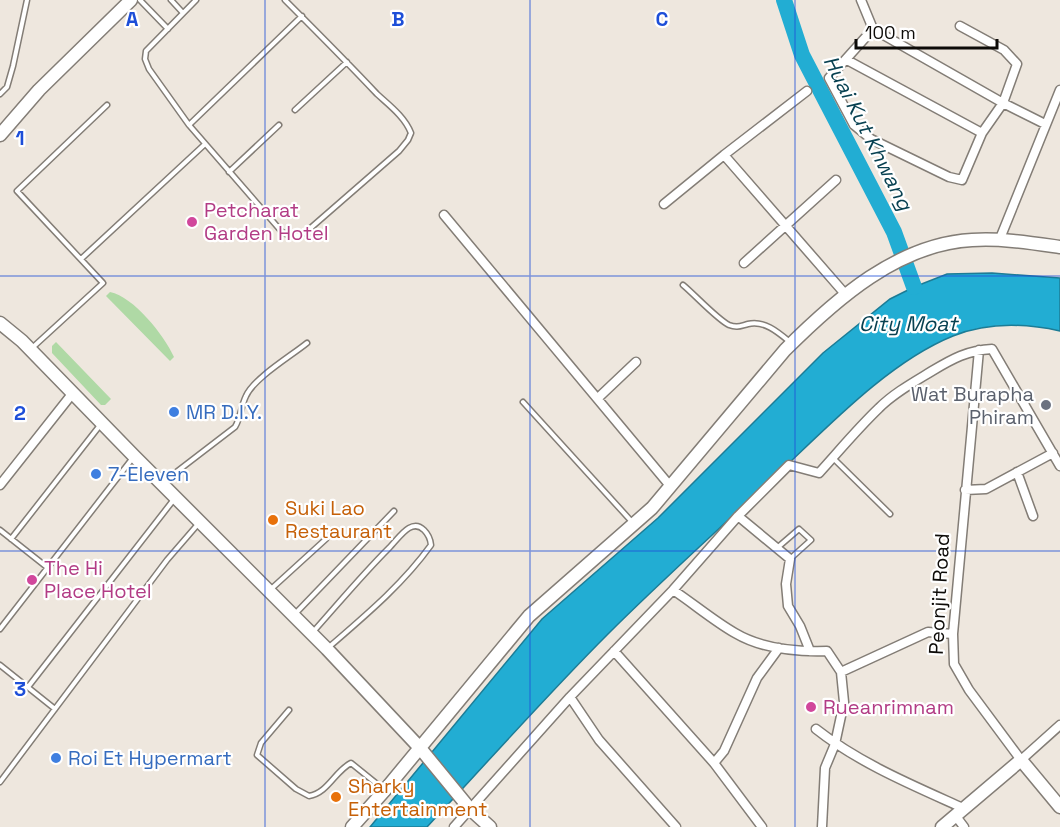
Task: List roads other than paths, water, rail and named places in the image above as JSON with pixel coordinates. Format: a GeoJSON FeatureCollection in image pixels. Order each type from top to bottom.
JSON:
{"type":"FeatureCollection","features":[{"type":"Feature","properties":{"kind":"street"},"geometry":{"type":"LineString","coordinates":[[1,130],[131,0]]}},
{"type":"Feature","properties":{"kind":"street"},"geometry":{"type":"LineString","coordinates":[[861,0],[873,29],[1003,103],[1045,124]]}},
{"type":"Feature","properties":{"kind":"street"},"geometry":{"type":"LineString","coordinates":[[873,29],[829,78],[854,124],[871,139],[948,177],[963,180],[982,133],[1003,103],[1017,63],[1004,50],[960,26]]}},
{"type":"Feature","properties":{"kind":"street"},"geometry":{"type":"LineString","coordinates":[[847,60],[982,133]]}},
{"type":"Feature","properties":{"kind":"street"},"geometry":{"type":"LineString","coordinates":[[999,241],[1060,90]]}},
{"type":"Feature","properties":{"kind":"street"},"geometry":{"type":"LineString","coordinates":[[664,204],[807,91]]}},
{"type":"Feature","properties":{"kind":"street"},"geometry":{"type":"LineString","coordinates":[[724,155],[846,295]]}},
{"type":"Feature","properties":{"kind":"street"},"geometry":{"type":"LineString","coordinates":[[744,263],[836,180]]}},
{"type":"Feature","properties":{"kind":"street"},"geometry":{"type":"LineString","coordinates":[[444,214],[671,487]]}},
{"type":"Feature","properties":{"kind":"street"},"geometry":{"type":"LineString","coordinates":[[352,827],[422,751],[529,616],[652,508],[792,343],[846,295],[889,265],[928,248],[973,240],[1060,247]]}},
{"type":"Feature","properties":{"kind":"street"},"geometry":{"type":"LineString","coordinates":[[0,314],[26,346],[72,394],[327,649],[422,751],[470,809],[490,827]]}},
{"type":"Feature","properties":{"kind":"street"},"geometry":{"type":"LineString","coordinates":[[0,323],[26,346]]}},
{"type":"Feature","properties":{"kind":"street"},"geometry":{"type":"LineString","coordinates":[[454,827],[570,697],[673,590],[738,516],[789,465],[819,473],[880,406],[905,387],[960,354],[992,349],[1060,466]]}},
{"type":"Feature","properties":{"kind":"street","name":"Peonjit Road"},"geometry":{"type":"LineString","coordinates":[[979,350],[953,634],[954,664],[969,690],[1021,760],[1060,807]]}},
{"type":"Feature","properties":{"kind":"street"},"geometry":{"type":"LineString","coordinates":[[598,398],[636,362]]}},
{"type":"Feature","properties":{"kind":"street"},"geometry":{"type":"LineString","coordinates":[[0,485],[72,394]]}},
{"type":"Feature","properties":{"kind":"street"},"geometry":{"type":"LineString","coordinates":[[965,490],[986,489],[1053,453]]}},
{"type":"Feature","properties":{"kind":"street"},"geometry":{"type":"LineString","coordinates":[[1017,471],[1033,516]]}},
{"type":"Feature","properties":{"kind":"street"},"geometry":{"type":"LineString","coordinates":[[738,516],[790,559],[786,584],[788,606],[800,626],[810,651]]}},
{"type":"Feature","properties":{"kind":"street"},"geometry":{"type":"LineString","coordinates":[[673,590],[737,634],[779,648],[827,651],[840,672],[844,702],[835,744],[825,768],[822,827]]}},
{"type":"Feature","properties":{"kind":"street"},"geometry":{"type":"LineString","coordinates":[[840,672],[928,632],[953,634]]}},
{"type":"Feature","properties":{"kind":"street"},"geometry":{"type":"LineString","coordinates":[[714,763],[724,751],[757,678],[779,648]]}},
{"type":"Feature","properties":{"kind":"street"},"geometry":{"type":"LineString","coordinates":[[614,651],[714,763],[762,827]]}},
{"type":"Feature","properties":{"kind":"street"},"geometry":{"type":"LineString","coordinates":[[570,697],[599,740],[676,827]]}},
{"type":"Feature","properties":{"kind":"street"},"geometry":{"type":"LineString","coordinates":[[942,827],[1060,725]]}},
{"type":"Feature","properties":{"kind":"street"},"geometry":{"type":"LineString","coordinates":[[816,729],[835,744],[959,812],[964,827]]}},
{"type":"Feature","properties":{"kind":"lane"},"geometry":{"type":"LineString","coordinates":[[0,94],[7,87],[27,0]]}},
{"type":"Feature","properties":{"kind":"lane"},"geometry":{"type":"LineString","coordinates":[[140,0],[168,29]]}},
{"type":"Feature","properties":{"kind":"lane"},"geometry":{"type":"LineString","coordinates":[[171,0],[183,13]]}},
{"type":"Feature","properties":{"kind":"lane"},"geometry":{"type":"LineString","coordinates":[[196,0],[146,51],[145,59],[149,69],[204,145],[282,232],[298,237],[399,151],[411,133],[408,126],[285,0]]}},
{"type":"Feature","properties":{"kind":"lane"},"geometry":{"type":"LineString","coordinates":[[189,125],[302,16]]}},
{"type":"Feature","properties":{"kind":"lane"},"geometry":{"type":"LineString","coordinates":[[295,110],[347,62]]}},
{"type":"Feature","properties":{"kind":"lane"},"geometry":{"type":"LineString","coordinates":[[26,346],[103,283],[17,191],[107,105]]}},
{"type":"Feature","properties":{"kind":"lane"},"geometry":{"type":"LineString","coordinates":[[229,172],[279,125]]}},
{"type":"Feature","properties":{"kind":"lane"},"geometry":{"type":"LineString","coordinates":[[81,259],[204,145]]}},
{"type":"Feature","properties":{"kind":"lane"},"geometry":{"type":"LineString","coordinates":[[683,285],[728,325],[739,328],[750,324],[760,324],[775,329],[792,343]]}},
{"type":"Feature","properties":{"kind":"lane"},"geometry":{"type":"LineString","coordinates":[[162,483],[234,427],[240,419],[246,394],[257,381],[307,343]]}},
{"type":"Feature","properties":{"kind":"lane"},"geometry":{"type":"LineString","coordinates":[[523,402],[634,523]]}},
{"type":"Feature","properties":{"kind":"lane"},"geometry":{"type":"LineString","coordinates":[[11,539],[101,423]]}},
{"type":"Feature","properties":{"kind":"lane"},"geometry":{"type":"LineString","coordinates":[[0,629],[134,456]]}},
{"type":"Feature","properties":{"kind":"lane"},"geometry":{"type":"LineString","coordinates":[[833,458],[890,514]]}},
{"type":"Feature","properties":{"kind":"lane"},"geometry":{"type":"LineString","coordinates":[[28,687],[176,498]]}},
{"type":"Feature","properties":{"kind":"lane"},"geometry":{"type":"LineString","coordinates":[[293,615],[394,511]]}},
{"type":"Feature","properties":{"kind":"lane"},"geometry":{"type":"LineString","coordinates":[[0,782],[167,560],[200,522]]}},
{"type":"Feature","properties":{"kind":"lane"},"geometry":{"type":"LineString","coordinates":[[311,634],[410,527],[418,526],[426,531],[431,544],[416,566],[327,649]]}},
{"type":"Feature","properties":{"kind":"lane"},"geometry":{"type":"LineString","coordinates":[[777,548],[799,529],[811,540],[790,559]]}},
{"type":"Feature","properties":{"kind":"lane"},"geometry":{"type":"LineString","coordinates":[[0,530],[48,567]]}},
{"type":"Feature","properties":{"kind":"lane"},"geometry":{"type":"LineString","coordinates":[[269,591],[326,539]]}},
{"type":"Feature","properties":{"kind":"lane"},"geometry":{"type":"LineString","coordinates":[[0,665],[55,709]]}},
{"type":"Feature","properties":{"kind":"lane"},"geometry":{"type":"LineString","coordinates":[[289,710],[261,742],[257,755],[287,782],[309,796],[319,794],[345,766],[351,763],[385,790]]}},
{"type":"Feature","properties":{"kind":"water","name":"City Moat"},"geometry":{"type":"Polygon","coordinates":[[[992,273],[1060,278],[1060,331],[1020,325],[979,328],[953,336],[903,363],[833,421],[627,616],[561,682],[427,827],[370,827],[542,619],[658,518],[823,353],[890,299],[914,287],[947,274],[992,273]]]}},
{"type":"Feature","properties":{"kind":"waterway","name":"Huai Kut Khwang"},"geometry":{"type":"LineString","coordinates":[[784,0],[802,55],[894,232],[914,287]]}},
{"type":"Feature","properties":{"kind":"place","name":"Petcharat Garden Hotel"},"geometry":{"type":"Point","coordinates":[192,222]}},
{"type":"Feature","properties":{"kind":"place","name":"Wat Burapha Phiram"},"geometry":{"type":"Point","coordinates":[1046,405]}},
{"type":"Feature","properties":{"kind":"place","name":"MR D.I.Y."},"geometry":{"type":"Point","coordinates":[174,412]}},
{"type":"Feature","properties":{"kind":"place","name":"7-Eleven"},"geometry":{"type":"Point","coordinates":[96,474]}},
{"type":"Feature","properties":{"kind":"place","name":"Suki Lao Restaurant"},"geometry":{"type":"Point","coordinates":[273,520]}},
{"type":"Feature","properties":{"kind":"place","name":"The Hi Place Hotel"},"geometry":{"type":"Point","coordinates":[32,580]}},
{"type":"Feature","properties":{"kind":"place","name":"Rueanrimnam"},"geometry":{"type":"Point","coordinates":[811,707]}},
{"type":"Feature","properties":{"kind":"place","name":"Roi Et Hypermart"},"geometry":{"type":"Point","coordinates":[56,758]}},
{"type":"Feature","properties":{"kind":"place","name":"Sharky Entertainment"},"geometry":{"type":"Point","coordinates":[336,797]}}]}
